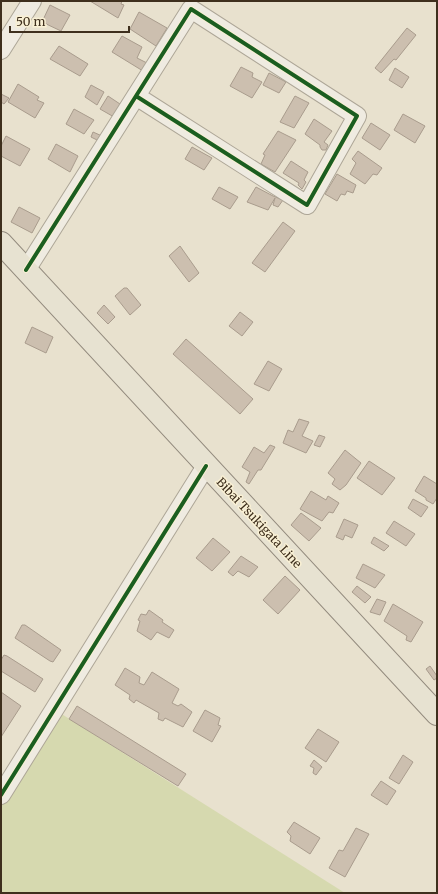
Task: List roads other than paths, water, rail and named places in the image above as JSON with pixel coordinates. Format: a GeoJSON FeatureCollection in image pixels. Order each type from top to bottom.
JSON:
{"type":"FeatureCollection","features":[{"type":"Feature","properties":{"kind":"main road","name":"Bibai Tsukigata Line"},"geometry":{"type":"LineString","coordinates":[[1,243],[437,714]]}},
{"type":"Feature","properties":{"kind":"street"},"geometry":{"type":"LineString","coordinates":[[1,50],[32,1]]}},
{"type":"Feature","properties":{"kind":"street"},"geometry":{"type":"LineString","coordinates":[[26,270],[136,96],[191,9],[357,116],[307,205],[136,96]]}},
{"type":"Feature","properties":{"kind":"street"},"geometry":{"type":"LineString","coordinates":[[1,795],[206,466]]}}]}
